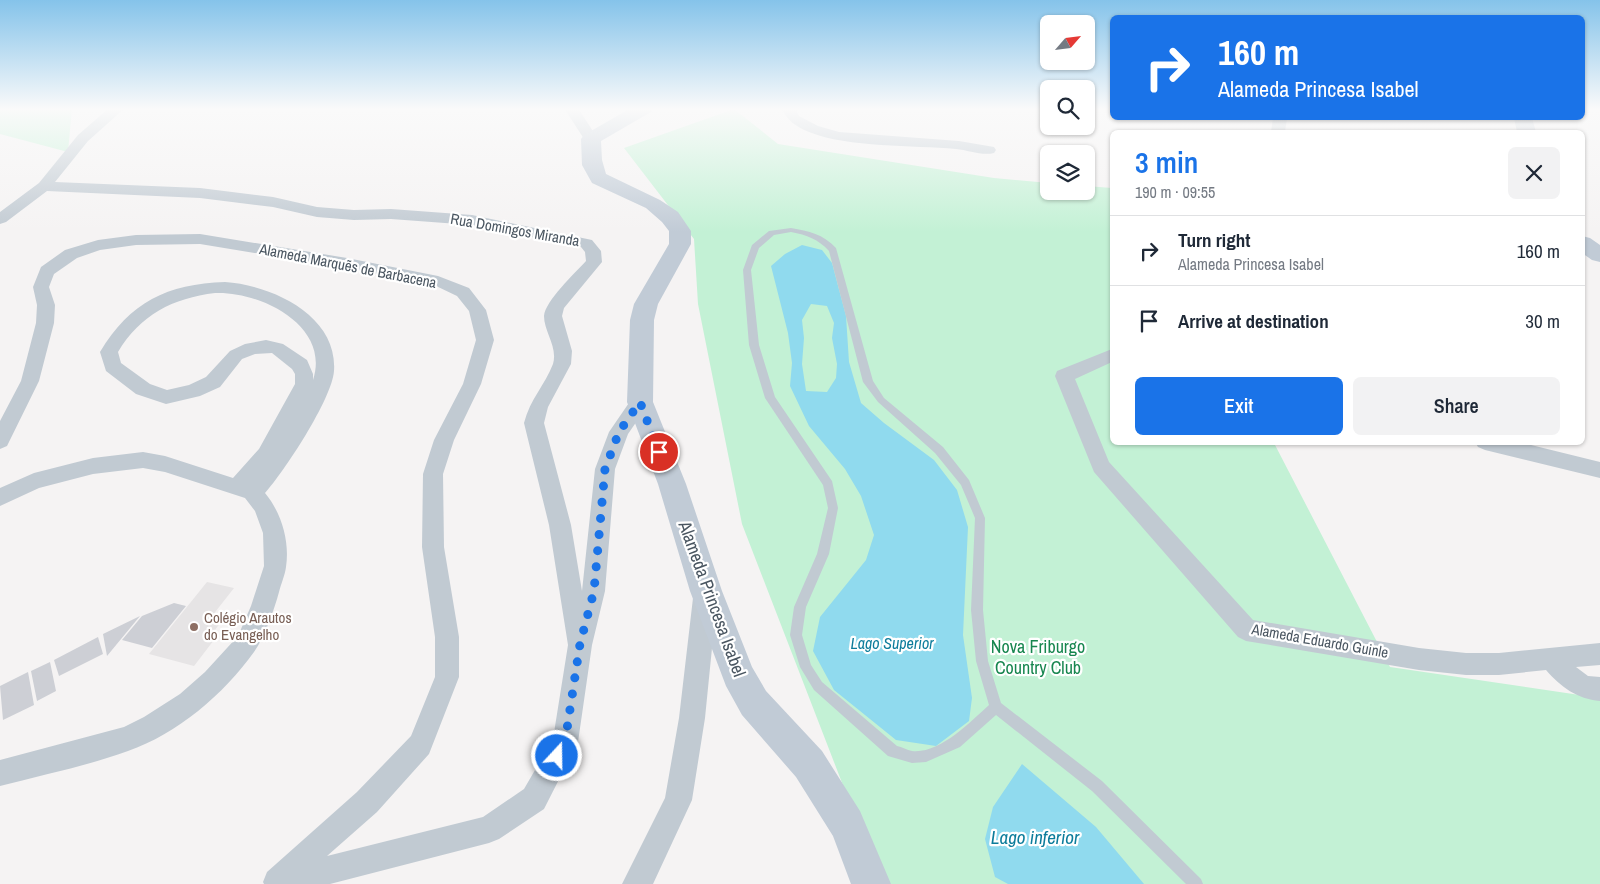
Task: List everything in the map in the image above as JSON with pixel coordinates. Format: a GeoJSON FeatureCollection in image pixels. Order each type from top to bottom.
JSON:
{"type":"FeatureCollection","features":[{"type":"Feature","properties":{"kind":"street"},"geometry":{"type":"LineString","coordinates":[[0,219],[44,186],[75,149]]}},
{"type":"Feature","properties":{"kind":"street"},"geometry":{"type":"LineString","coordinates":[[272,883],[490,829],[534,799],[565,742],[580,644],[594,591],[605,469],[619,432],[640,402],[642,320],[646,304],[680,244],[680,231],[670,217],[653,204],[599,179],[594,174],[591,149]]}},
{"type":"Feature","properties":{"kind":"street"},"geometry":{"type":"LineString","coordinates":[[985,149],[989,150]]}},
{"type":"Feature","properties":{"kind":"street","name":"Rua Domingos Miranda"},"geometry":{"type":"LineString","coordinates":[[44,186],[200,193],[273,202],[317,212],[472,220],[586,243],[593,251],[594,262],[556,306],[553,316],[563,351],[562,364],[538,407],[534,423],[560,525],[580,644]]}},
{"type":"Feature","properties":{"kind":"street","name":"Alameda Marquẽs de Barbacena"},"geometry":{"type":"LineString","coordinates":[[0,441],[30,381],[44,323],[46,305],[41,287],[46,271],[71,254],[98,245],[136,240],[200,239],[347,263],[438,281],[462,292],[477,310],[486,340],[472,384],[444,440],[433,474],[432,547],[447,637],[447,676],[420,745],[367,802],[272,883]]}},
{"type":"Feature","properties":{"kind":"street"},"geometry":{"type":"LineString","coordinates":[[1585,244],[1600,255]]}},
{"type":"Feature","properties":{"kind":"street"},"geometry":{"type":"LineString","coordinates":[[231,287],[258,293],[290,307],[311,327],[322,346],[325,372],[315,398],[293,440],[269,476],[245,490],[296,402],[304,384],[304,374],[300,365],[277,348],[266,346],[251,348],[236,356],[213,382],[193,392],[166,397],[143,389],[113,366],[109,352],[118,336],[136,317],[155,304],[189,292],[231,287]]}},
{"type":"Feature","properties":{"kind":"street","name":"Alameda Eduardo Guinle"},"geometry":{"type":"LineString","coordinates":[[1110,356],[1064,376],[1101,466],[1246,630],[1419,659],[1466,664],[1487,665],[1551,659]]}},
{"type":"Feature","properties":{"kind":"street","name":"Alameda Princesa Isabel"},"geometry":{"type":"LineString","coordinates":[[640,402],[672,484],[706,591],[738,675],[754,703],[809,764],[847,824],[871,884]]}},
{"type":"Feature","properties":{"kind":"street"},"geometry":{"type":"LineString","coordinates":[[1497,445],[1600,470]]}},
{"type":"Feature","properties":{"kind":"street"},"geometry":{"type":"LineString","coordinates":[[0,498],[18,487],[58,474],[93,466],[143,460],[165,464],[245,490],[264,507],[274,533],[275,566],[263,606],[247,643],[214,680],[189,702],[153,726],[127,739],[0,773]]}},
{"type":"Feature","properties":{"kind":"street"},"geometry":{"type":"LineString","coordinates":[[636,884],[641,878],[678,800],[692,718],[706,591]]}},
{"type":"Feature","properties":{"kind":"street"},"geometry":{"type":"LineString","coordinates":[[1551,659],[1600,654]]}},
{"type":"Feature","properties":{"kind":"street"},"geometry":{"type":"LineString","coordinates":[[1551,659],[1567,676],[1579,684],[1590,689],[1600,689]]}},
{"type":"Feature","properties":{"kind":"lane"},"geometry":{"type":"LineString","coordinates":[[996,707],[956,742],[926,756],[912,757],[892,751],[818,686],[806,667],[796,635],[800,607],[823,554],[833,508],[828,484],[770,398],[754,344],[747,270],[755,247],[772,233],[791,230],[809,233],[825,241],[833,250],[868,382],[881,400],[938,450],[965,483],[980,518],[977,610],[982,661],[996,707],[1097,786],[1196,884]]}},
{"type":"Feature","properties":{"kind":"shaded area","name":"Colégio Arautos do Evangelho"},"geometry":{"type":"Polygon","coordinates":[[[207,582],[234,588],[212,616],[223,619],[212,634],[217,636],[194,666],[149,654],[207,582]]]}},
{"type":"Feature","properties":{"kind":"green space","name":"Nova Friburgo Country Club"},"geometry":{"type":"Polygon","coordinates":[[[625,149],[811,149],[994,178],[1040,182],[1040,200],[1095,200],[1095,187],[1110,188],[1110,445],[1275,445],[1390,667],[1600,698],[1600,884],[877,884],[868,850],[742,524],[698,304],[694,239],[625,149]]]}},
{"type":"Feature","properties":{"kind":"water","name":"Lago Superior"},"geometry":{"type":"Polygon","coordinates":[[[802,245],[822,250],[832,263],[846,316],[849,362],[861,403],[884,423],[934,460],[957,490],[968,527],[963,635],[972,698],[969,721],[936,746],[896,740],[834,690],[813,651],[820,617],[866,560],[874,535],[861,496],[845,469],[809,426],[790,386],[792,363],[788,333],[771,266],[785,254],[802,245]],[[811,304],[802,320],[804,338],[802,364],[806,391],[827,392],[836,378],[837,364],[832,338],[834,323],[827,306],[811,304]]]}},
{"type":"Feature","properties":{"kind":"water","name":"Lago inferior"},"geometry":{"type":"Polygon","coordinates":[[[1022,764],[1096,827],[1144,884],[1008,884],[995,877],[985,839],[993,807],[1022,764]]]}},
{"type":"Feature","properties":{"kind":"building"},"geometry":{"type":"Polygon","coordinates":[[[174,603],[186,606],[152,648],[122,640],[142,616],[174,603]]]}},
{"type":"Feature","properties":{"kind":"building"},"geometry":{"type":"Polygon","coordinates":[[[140,616],[107,656],[103,634],[140,616]]]}},
{"type":"Feature","properties":{"kind":"building"},"geometry":{"type":"Polygon","coordinates":[[[98,637],[103,654],[59,676],[54,660],[98,637]]]}},
{"type":"Feature","properties":{"kind":"building"},"geometry":{"type":"Polygon","coordinates":[[[50,662],[56,691],[37,701],[31,671],[50,662]]]}},
{"type":"Feature","properties":{"kind":"building"},"geometry":{"type":"Polygon","coordinates":[[[28,672],[34,705],[3,720],[0,686],[28,672]]]}},
{"type":"Feature","properties":{"kind":"place","name":"Colégio Arautos do Evangelho"},"geometry":{"type":"Point","coordinates":[194,627]}},
{"type":"Feature","properties":{"kind":"route"},"geometry":{"type":"LineString","coordinates":[[557,756],[565,742],[580,644],[594,591],[605,469],[619,432],[640,402],[659,452]]}}]}
